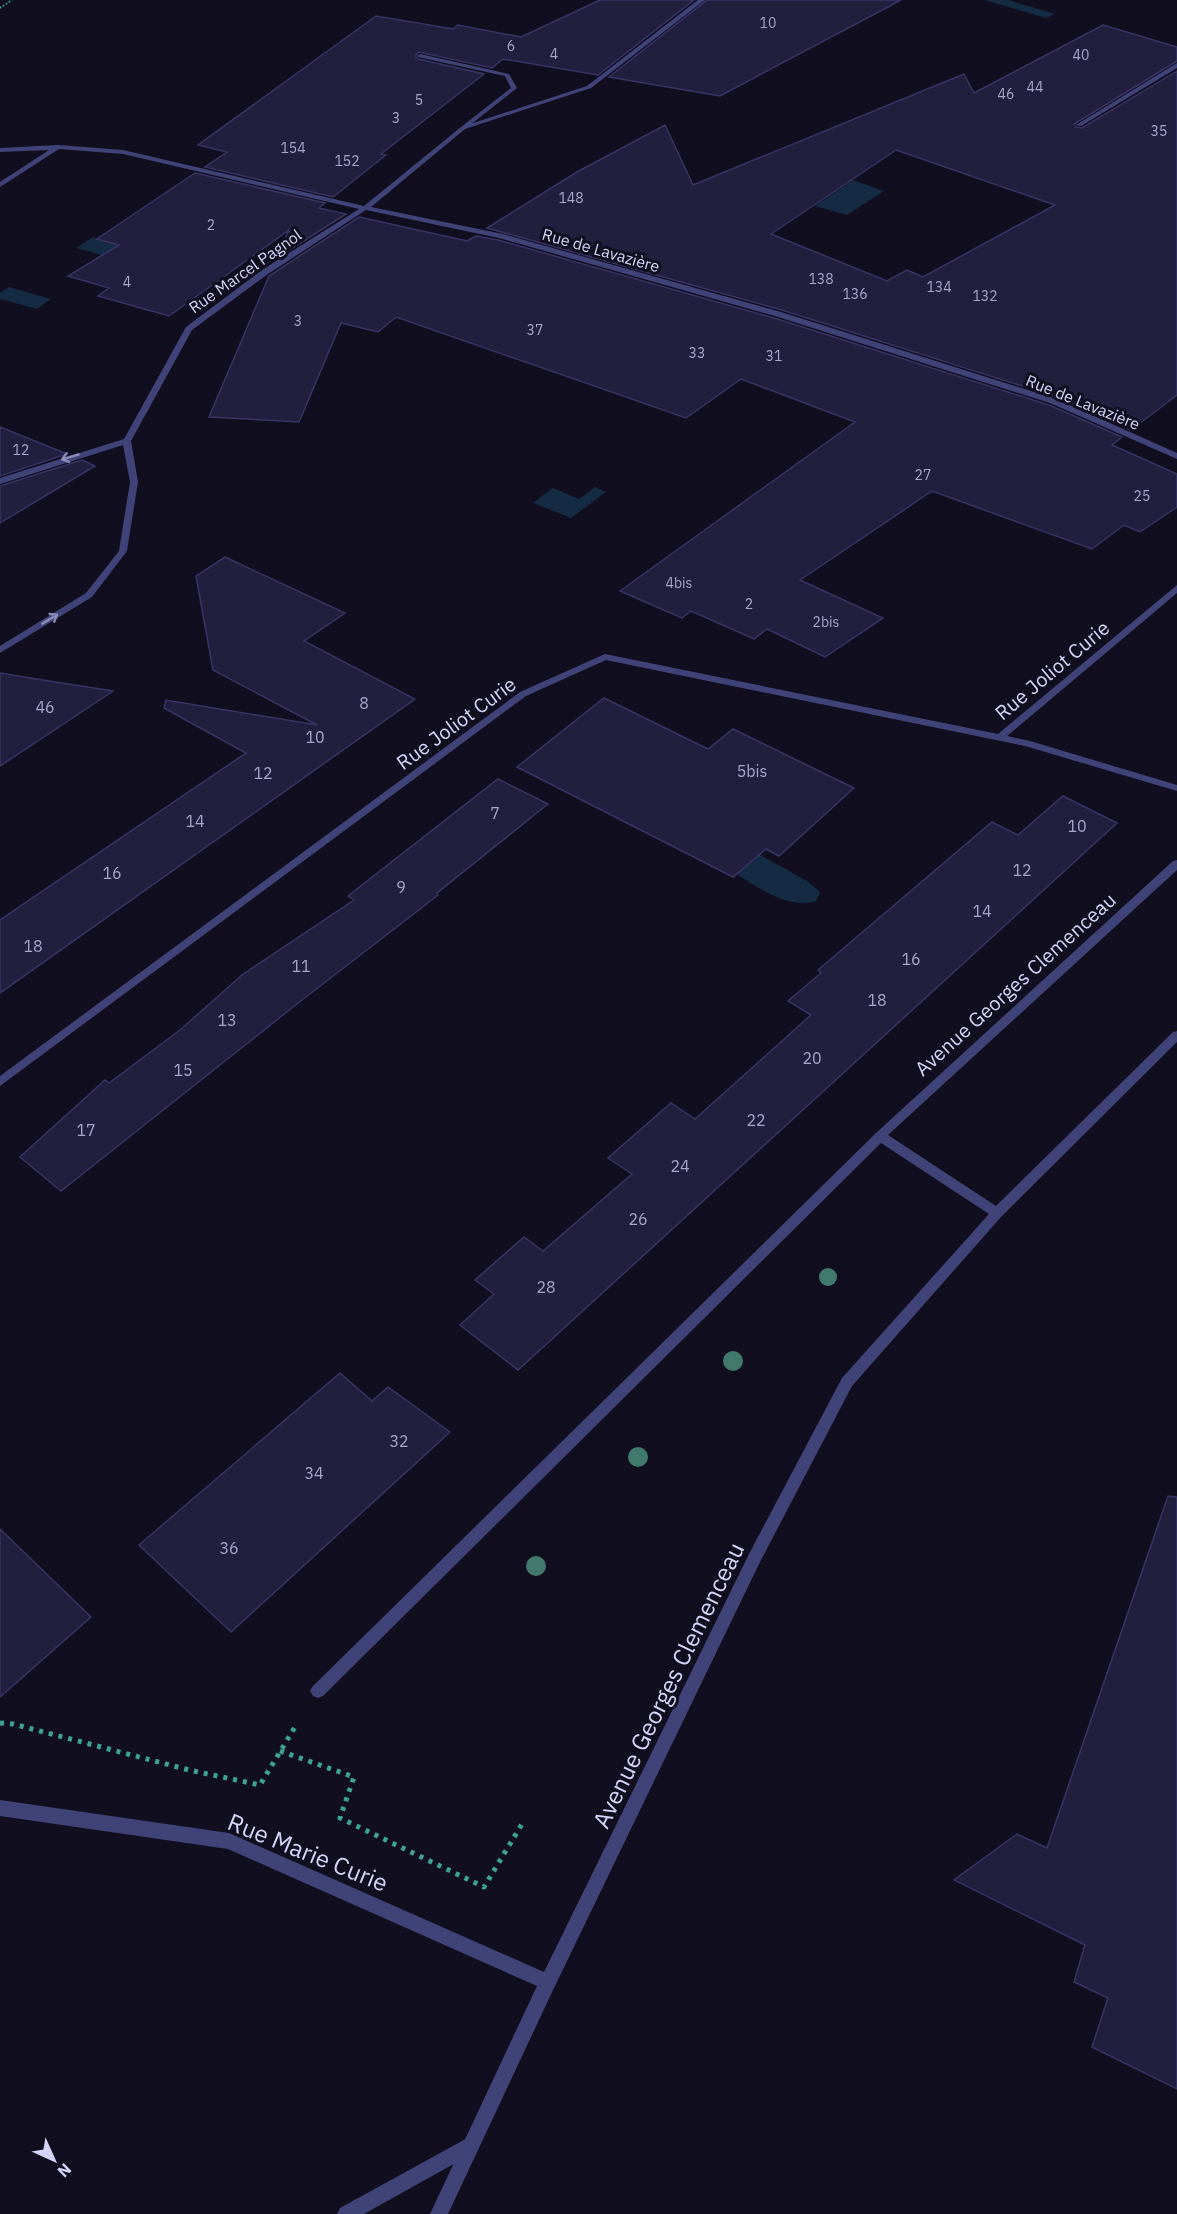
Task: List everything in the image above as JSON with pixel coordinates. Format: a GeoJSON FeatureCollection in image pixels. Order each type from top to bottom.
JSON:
{"type":"FeatureCollection","features":[{"type":"Feature","properties":{"kind":"street"},"geometry":{"type":"LineString","coordinates":[[463,128],[589,87],[702,0]]}},
{"type":"Feature","properties":{"kind":"street","name":"Rue Marcel Pagnol"},"geometry":{"type":"LineString","coordinates":[[127,441],[189,330],[265,272],[365,208],[514,88],[507,75],[420,56]]}},
{"type":"Feature","properties":{"kind":"street"},"geometry":{"type":"LineString","coordinates":[[1078,125],[1177,65]]}},
{"type":"Feature","properties":{"kind":"street"},"geometry":{"type":"LineString","coordinates":[[0,186],[58,147]]}},
{"type":"Feature","properties":{"kind":"street","name":"Rue de Lavazière"},"geometry":{"type":"LineString","coordinates":[[0,150],[58,147],[123,152],[365,208],[500,236],[777,314],[1053,401],[1177,456]]}},
{"type":"Feature","properties":{"kind":"street"},"geometry":{"type":"LineString","coordinates":[[0,480],[127,441],[134,482],[123,551],[89,595],[0,650]]}},
{"type":"Feature","properties":{"kind":"street","name":"Rue Joliot Curie"},"geometry":{"type":"LineString","coordinates":[[0,1082],[523,694],[605,657],[999,738],[1177,588]]}},
{"type":"Feature","properties":{"kind":"street"},"geometry":{"type":"LineString","coordinates":[[999,738],[1026,743],[1177,788]]}},
{"type":"Feature","properties":{"kind":"street","name":"Avenue Georges Clemenceau"},"geometry":{"type":"LineString","coordinates":[[318,1691],[880,1136],[1177,864]]}},
{"type":"Feature","properties":{"kind":"street","name":"Avenue Georges Clemenceau"},"geometry":{"type":"LineString","coordinates":[[439,2214],[548,1982],[754,1558],[847,1382],[996,1213],[1177,1035]]}},
{"type":"Feature","properties":{"kind":"street"},"geometry":{"type":"LineString","coordinates":[[880,1136],[996,1213]]}},
{"type":"Feature","properties":{"kind":"street","name":"Rue Marie Curie"},"geometry":{"type":"LineString","coordinates":[[0,1808],[229,1841],[548,1982]]}},
{"type":"Feature","properties":{"kind":"street"},"geometry":{"type":"LineString","coordinates":[[346,2214],[471,2145]]}},
{"type":"Feature","properties":{"kind":"path"},"geometry":{"type":"LineString","coordinates":[[0,8],[12,0]]}},
{"type":"Feature","properties":{"kind":"path"},"geometry":{"type":"LineString","coordinates":[[0,1723],[13,1724],[189,1770],[260,1785],[318,1691]]}},
{"type":"Feature","properties":{"kind":"path"},"geometry":{"type":"LineString","coordinates":[[280,1751],[354,1777],[340,1818],[484,1887],[522,1824]]}},
{"type":"Feature","properties":{"kind":"water"},"geometry":{"type":"Polygon","coordinates":[[[984,0],[1008,0],[1055,14],[1046,18],[984,0]]]}},
{"type":"Feature","properties":{"kind":"water"},"geometry":{"type":"Polygon","coordinates":[[[853,180],[884,191],[847,215],[815,206],[853,180]]]}},
{"type":"Feature","properties":{"kind":"water"},"geometry":{"type":"Polygon","coordinates":[[[93,237],[136,249],[120,260],[76,248],[93,237]]]}},
{"type":"Feature","properties":{"kind":"water"},"geometry":{"type":"Polygon","coordinates":[[[9,287],[51,299],[37,309],[0,299],[0,293],[9,287]]]}},
{"type":"Feature","properties":{"kind":"water"},"geometry":{"type":"Polygon","coordinates":[[[595,487],[606,492],[571,518],[533,503],[553,488],[579,499],[595,487]]]}},
{"type":"Feature","properties":{"kind":"water"},"geometry":{"type":"Polygon","coordinates":[[[751,850],[807,881],[820,892],[816,901],[805,903],[782,899],[729,870],[751,850]]]}},
{"type":"Feature","properties":{"kind":"building"},"geometry":{"type":"Polygon","coordinates":[[[600,0],[694,0],[598,75],[503,59],[492,68],[419,52],[415,56],[418,59],[484,74],[381,154],[386,155],[333,197],[205,167],[227,152],[198,145],[376,16],[453,29],[458,25],[521,37],[600,0]]]}},
{"type":"Feature","properties":{"kind":"building"},"geometry":{"type":"Polygon","coordinates":[[[707,0],[901,0],[720,96],[609,77],[707,0]]]}},
{"type":"Feature","properties":{"kind":"building"},"geometry":{"type":"Polygon","coordinates":[[[1103,25],[1177,47],[1177,61],[1074,124],[1082,128],[1177,71],[1177,395],[1131,430],[1057,397],[782,310],[487,228],[577,172],[665,125],[693,185],[964,74],[974,93],[1103,25]],[[896,150],[771,234],[887,281],[907,270],[923,277],[1055,205],[896,150]]]}},
{"type":"Feature","properties":{"kind":"building"},"geometry":{"type":"Polygon","coordinates":[[[195,173],[325,203],[319,208],[346,214],[277,258],[289,230],[169,316],[98,296],[109,288],[68,276],[119,245],[97,239],[195,173]]]}},
{"type":"Feature","properties":{"kind":"building"},"geometry":{"type":"Polygon","coordinates":[[[359,217],[467,241],[476,236],[498,240],[774,318],[1049,405],[1122,437],[1112,445],[1177,474],[1177,507],[1140,532],[1124,525],[1092,549],[932,491],[800,580],[883,618],[825,657],[767,629],[754,639],[691,611],[682,618],[620,591],[855,422],[741,379],[686,418],[396,317],[378,332],[341,323],[299,422],[209,417],[269,276],[359,217]]]}},
{"type":"Feature","properties":{"kind":"building"},"geometry":{"type":"Polygon","coordinates":[[[0,427],[67,454],[0,476],[0,427]]]}},
{"type":"Feature","properties":{"kind":"building"},"geometry":{"type":"Polygon","coordinates":[[[82,460],[95,466],[0,523],[0,486],[82,460]]]}},
{"type":"Feature","properties":{"kind":"building"},"geometry":{"type":"Polygon","coordinates":[[[225,557],[345,613],[304,641],[415,699],[0,993],[0,920],[246,753],[164,708],[166,700],[317,725],[213,670],[196,576],[225,557]]]}},
{"type":"Feature","properties":{"kind":"building"},"geometry":{"type":"Polygon","coordinates":[[[0,673],[36,679],[113,691],[0,766],[0,673]]]}},
{"type":"Feature","properties":{"kind":"building"},"geometry":{"type":"Polygon","coordinates":[[[604,698],[708,749],[733,729],[854,788],[779,856],[766,849],[733,877],[517,767],[604,698]]]}},
{"type":"Feature","properties":{"kind":"building"},"geometry":{"type":"Polygon","coordinates":[[[498,779],[548,804],[437,893],[438,895],[61,1191],[20,1157],[105,1080],[109,1083],[180,1030],[242,975],[354,900],[348,896],[498,779]]]}},
{"type":"Feature","properties":{"kind":"building"},"geometry":{"type":"Polygon","coordinates":[[[1063,796],[1117,823],[518,1370],[460,1325],[494,1294],[475,1280],[524,1237],[543,1251],[632,1174],[608,1158],[671,1103],[695,1119],[811,1015],[788,1001],[821,973],[818,970],[992,822],[1018,835],[1063,796]]]}},
{"type":"Feature","properties":{"kind":"building"},"geometry":{"type":"Polygon","coordinates":[[[340,1373],[372,1401],[388,1387],[450,1432],[231,1632],[139,1545],[340,1373]]]}},
{"type":"Feature","properties":{"kind":"building"},"geometry":{"type":"Polygon","coordinates":[[[1168,1496],[1177,1497],[1177,2089],[1092,2047],[1108,1998],[1074,1982],[1085,1945],[954,1880],[1017,1834],[1047,1848],[1168,1496]]]}},
{"type":"Feature","properties":{"kind":"building"},"geometry":{"type":"Polygon","coordinates":[[[0,1529],[91,1617],[0,1697],[0,1529]]]}}]}
